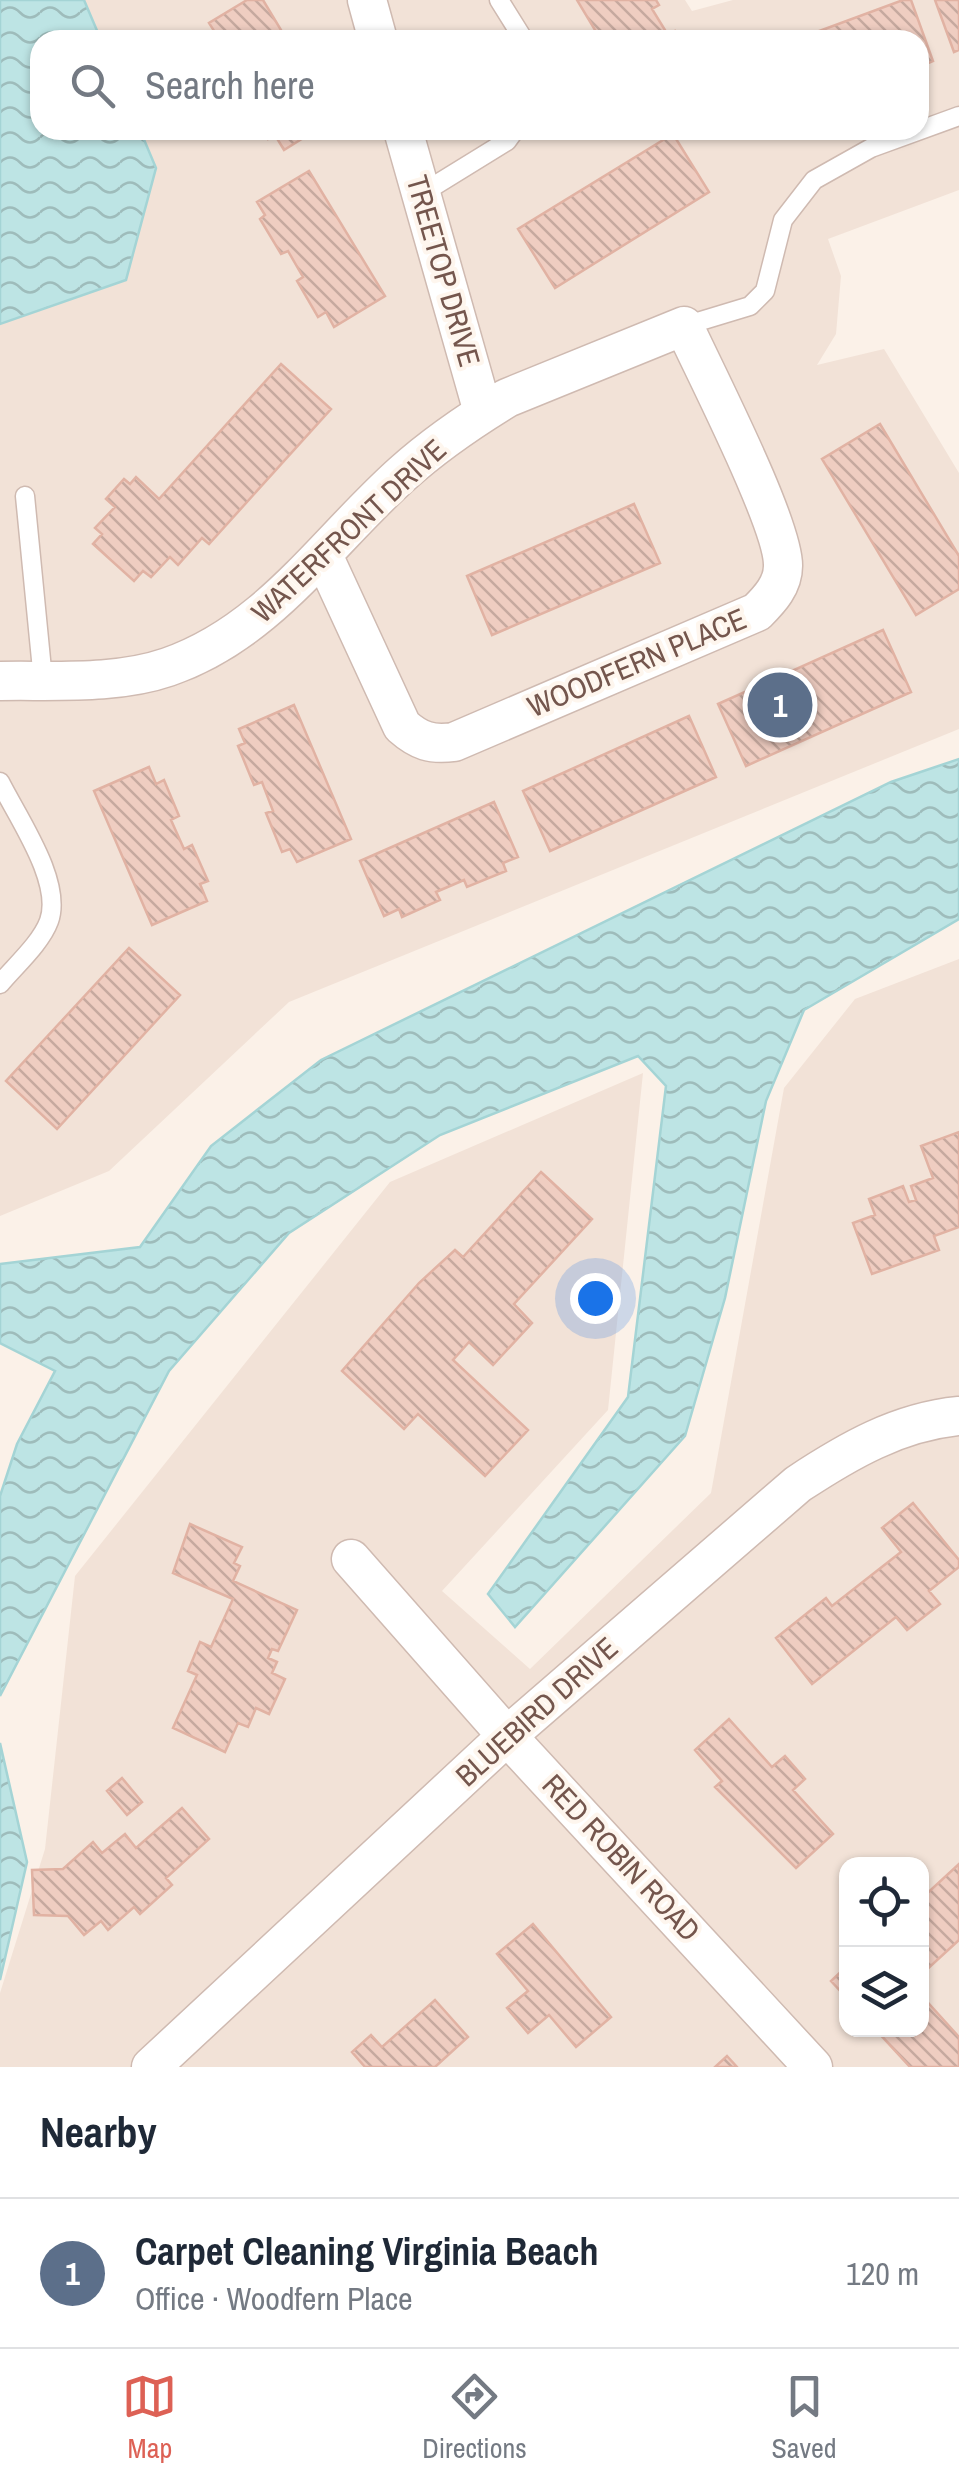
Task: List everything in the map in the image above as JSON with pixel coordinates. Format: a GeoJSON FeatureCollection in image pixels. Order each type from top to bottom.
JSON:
{"type":"FeatureCollection","features":[{"type":"Feature","properties":{"kind":"street"},"geometry":{"type":"LineString","coordinates":[[367,0],[375,30]]}},
{"type":"Feature","properties":{"kind":"street","name":"TREETOP DRIVE"},"geometry":{"type":"LineString","coordinates":[[406,140],[484,412]]}},
{"type":"Feature","properties":{"kind":"street","name":"WATERFRONT DRIVE"},"geometry":{"type":"LineString","coordinates":[[0,681],[127,676],[167,668],[222,644],[264,615],[402,474],[484,412],[508,398],[684,326]]}},
{"type":"Feature","properties":{"kind":"street","name":"WOODFERN PLACE"},"geometry":{"type":"LineString","coordinates":[[323,555],[402,726],[416,739],[435,745],[454,742],[757,612],[773,596],[784,561],[772,523],[684,326]]}},
{"type":"Feature","properties":{"kind":"street","name":"BLUEBIRD DRIVE"},"geometry":{"type":"LineString","coordinates":[[150,2067],[507,1736],[798,1484],[848,1452],[899,1428],[959,1416]]}},
{"type":"Feature","properties":{"kind":"street","name":"RED ROBIN ROAD"},"geometry":{"type":"LineString","coordinates":[[351,1559],[507,1736],[812,2067]]}},
{"type":"Feature","properties":{"kind":"lane"},"geometry":{"type":"LineString","coordinates":[[498,0],[518,30]]}},
{"type":"Feature","properties":{"kind":"lane"},"geometry":{"type":"LineString","coordinates":[[929,127],[959,116]]}},
{"type":"Feature","properties":{"kind":"lane"},"geometry":{"type":"LineString","coordinates":[[420,194],[507,140]]}},
{"type":"Feature","properties":{"kind":"lane"},"geometry":{"type":"LineString","coordinates":[[684,326],[750,306],[765,291],[782,220],[814,180],[893,140]]}},
{"type":"Feature","properties":{"kind":"lane"},"geometry":{"type":"LineString","coordinates":[[25,496],[42,680]]}},
{"type":"Feature","properties":{"kind":"lane"},"geometry":{"type":"LineString","coordinates":[[0,782],[48,875],[53,902],[48,925],[0,984]]}},
{"type":"Feature","properties":{"kind":"shaded area"},"geometry":{"type":"Polygon","coordinates":[[[0,0],[685,0],[692,11],[733,0],[959,0],[959,190],[828,239],[841,276],[836,334],[817,365],[884,349],[959,473],[959,729],[289,1002],[109,1171],[0,1216],[0,0]]]}},
{"type":"Feature","properties":{"kind":"shaded area"},"geometry":{"type":"Polygon","coordinates":[[[959,959],[959,2067],[0,2067],[0,1993],[45,1849],[75,1576],[390,1182],[643,1073],[608,1410],[442,1591],[530,1669],[711,1493],[784,1088],[855,999],[959,959]]]}},
{"type":"Feature","properties":{"kind":"water"},"geometry":{"type":"Polygon","coordinates":[[[0,0],[84,0],[97,30],[30,30],[30,140],[144,140],[156,168],[126,280],[0,324],[0,0]]]}},
{"type":"Feature","properties":{"kind":"water"},"geometry":{"type":"Polygon","coordinates":[[[959,759],[959,919],[804,1010],[766,1101],[725,1298],[685,1436],[515,1627],[488,1594],[628,1397],[666,1086],[638,1056],[440,1135],[289,1233],[169,1371],[0,1696],[0,1496],[17,1444],[55,1371],[0,1343],[0,1264],[140,1247],[211,1146],[321,1060],[891,782],[959,759]]]}},
{"type":"Feature","properties":{"kind":"water"},"geometry":{"type":"Polygon","coordinates":[[[0,1743],[27,1862],[0,1980],[0,1743]]]}},
{"type":"Feature","properties":{"kind":"building"},"geometry":{"type":"Polygon","coordinates":[[[247,0],[263,0],[281,30],[214,30],[209,23],[247,0]]]}},
{"type":"Feature","properties":{"kind":"building"},"geometry":{"type":"Polygon","coordinates":[[[577,0],[656,0],[659,5],[652,9],[665,30],[595,30],[577,0]]]}},
{"type":"Feature","properties":{"kind":"building"},"geometry":{"type":"Polygon","coordinates":[[[911,0],[922,30],[822,30],[911,0]]]}},
{"type":"Feature","properties":{"kind":"building"},"geometry":{"type":"Polygon","coordinates":[[[935,0],[959,0],[959,50],[954,52],[935,0]]]}},
{"type":"Feature","properties":{"kind":"building"},"geometry":{"type":"Polygon","coordinates":[[[278,140],[300,140],[284,150],[278,140]]]}},
{"type":"Feature","properties":{"kind":"building"},"geometry":{"type":"Polygon","coordinates":[[[663,140],[677,140],[709,192],[555,288],[518,229],[663,140]]]}},
{"type":"Feature","properties":{"kind":"building"},"geometry":{"type":"Polygon","coordinates":[[[309,171],[385,296],[334,327],[326,312],[318,317],[297,281],[303,277],[288,251],[281,254],[260,219],[265,215],[257,202],[309,171]]]}},
{"type":"Feature","properties":{"kind":"building"},"geometry":{"type":"Polygon","coordinates":[[[281,364],[331,409],[209,544],[202,538],[178,565],[170,557],[151,577],[143,571],[134,581],[93,544],[102,534],[95,528],[115,507],[106,499],[124,479],[130,484],[136,477],[159,499],[281,364]]]}},
{"type":"Feature","properties":{"kind":"building"},"geometry":{"type":"Polygon","coordinates":[[[880,424],[959,556],[959,589],[916,615],[822,459],[880,424]]]}},
{"type":"Feature","properties":{"kind":"building"},"geometry":{"type":"Polygon","coordinates":[[[634,504],[660,563],[492,635],[467,576],[634,504]]]}},
{"type":"Feature","properties":{"kind":"building"},"geometry":{"type":"Polygon","coordinates":[[[883,630],[911,692],[746,766],[718,704],[883,630]]]}},
{"type":"Feature","properties":{"kind":"building"},"geometry":{"type":"Polygon","coordinates":[[[294,705],[351,839],[297,862],[290,849],[282,852],[266,813],[273,811],[262,782],[254,785],[238,746],[245,743],[239,729],[294,705]]]}},
{"type":"Feature","properties":{"kind":"building"},"geometry":{"type":"Polygon","coordinates":[[[689,716],[716,777],[550,851],[523,791],[689,716]]]}},
{"type":"Feature","properties":{"kind":"building"},"geometry":{"type":"Polygon","coordinates":[[[149,767],[156,784],[164,780],[179,816],[171,820],[184,849],[192,845],[208,881],[200,884],[207,901],[152,925],[94,791],[149,767]]]}},
{"type":"Feature","properties":{"kind":"building"},"geometry":{"type":"Polygon","coordinates":[[[494,802],[518,857],[503,863],[506,871],[467,887],[464,880],[436,892],[440,900],[402,917],[399,909],[384,916],[360,861],[494,802]]]}},
{"type":"Feature","properties":{"kind":"building"},"geometry":{"type":"Polygon","coordinates":[[[129,948],[180,995],[57,1129],[6,1081],[129,948]]]}},
{"type":"Feature","properties":{"kind":"building"},"geometry":{"type":"Polygon","coordinates":[[[959,1132],[959,1227],[934,1236],[939,1250],[872,1274],[853,1223],[875,1215],[869,1199],[903,1186],[909,1202],[916,1200],[911,1186],[933,1178],[921,1146],[959,1132]]]}},
{"type":"Feature","properties":{"kind":"building"},"geometry":{"type":"Polygon","coordinates":[[[541,1172],[592,1219],[514,1304],[532,1323],[493,1365],[469,1342],[453,1360],[528,1430],[485,1476],[418,1414],[404,1429],[342,1371],[419,1283],[455,1250],[463,1257],[541,1172]]]}},
{"type":"Feature","properties":{"kind":"building"},"geometry":{"type":"Polygon","coordinates":[[[913,1503],[959,1560],[959,1567],[929,1591],[940,1604],[907,1630],[896,1617],[812,1684],[776,1638],[826,1598],[832,1606],[901,1552],[882,1528],[913,1503]]]}},
{"type":"Feature","properties":{"kind":"building"},"geometry":{"type":"Polygon","coordinates":[[[190,1524],[242,1547],[234,1563],[240,1566],[233,1581],[297,1610],[278,1651],[272,1649],[268,1658],[277,1662],[272,1673],[285,1679],[269,1714],[256,1708],[248,1727],[238,1723],[225,1752],[173,1728],[197,1675],[188,1671],[200,1642],[211,1647],[233,1599],[173,1573],[190,1524]]]}},
{"type":"Feature","properties":{"kind":"building"},"geometry":{"type":"Polygon","coordinates":[[[729,1719],[772,1767],[785,1756],[805,1779],[793,1790],[833,1834],[796,1868],[715,1787],[722,1781],[695,1750],[729,1719]]]}},
{"type":"Feature","properties":{"kind":"building"},"geometry":{"type":"Polygon","coordinates":[[[122,1778],[142,1802],[127,1815],[107,1791],[122,1778]]]}},
{"type":"Feature","properties":{"kind":"building"},"geometry":{"type":"Polygon","coordinates":[[[182,1808],[209,1839],[166,1878],[172,1885],[140,1914],[134,1907],[108,1930],[101,1921],[84,1935],[68,1916],[34,1915],[32,1870],[63,1869],[93,1842],[102,1853],[125,1834],[136,1848],[182,1808]]]}},
{"type":"Feature","properties":{"kind":"building"},"geometry":{"type":"Polygon","coordinates":[[[959,1864],[959,1940],[929,1968],[929,1947],[929,1892],[959,1864]]]}},
{"type":"Feature","properties":{"kind":"building"},"geometry":{"type":"Polygon","coordinates":[[[533,1924],[611,2017],[576,2047],[549,2015],[528,2033],[507,2008],[528,1991],[497,1954],[533,1924]]]}},
{"type":"Feature","properties":{"kind":"building"},"geometry":{"type":"Polygon","coordinates":[[[839,1974],[839,1990],[831,1981],[839,1974]]]}},
{"type":"Feature","properties":{"kind":"building"},"geometry":{"type":"Polygon","coordinates":[[[435,2000],[468,2037],[435,2067],[365,2067],[352,2052],[371,2035],[382,2047],[435,2000]]]}},
{"type":"Feature","properties":{"kind":"building"},"geometry":{"type":"Polygon","coordinates":[[[929,2004],[959,2037],[959,2067],[910,2067],[882,2037],[929,2037],[929,2004]]]}},
{"type":"Feature","properties":{"kind":"building"},"geometry":{"type":"Polygon","coordinates":[[[727,2056],[737,2067],[715,2067],[727,2056]]]}},
{"type":"Feature","properties":{"kind":"place","name":"Carpet Cleaning Virginia Beach"},"geometry":{"type":"Point","coordinates":[780,705]}}]}
